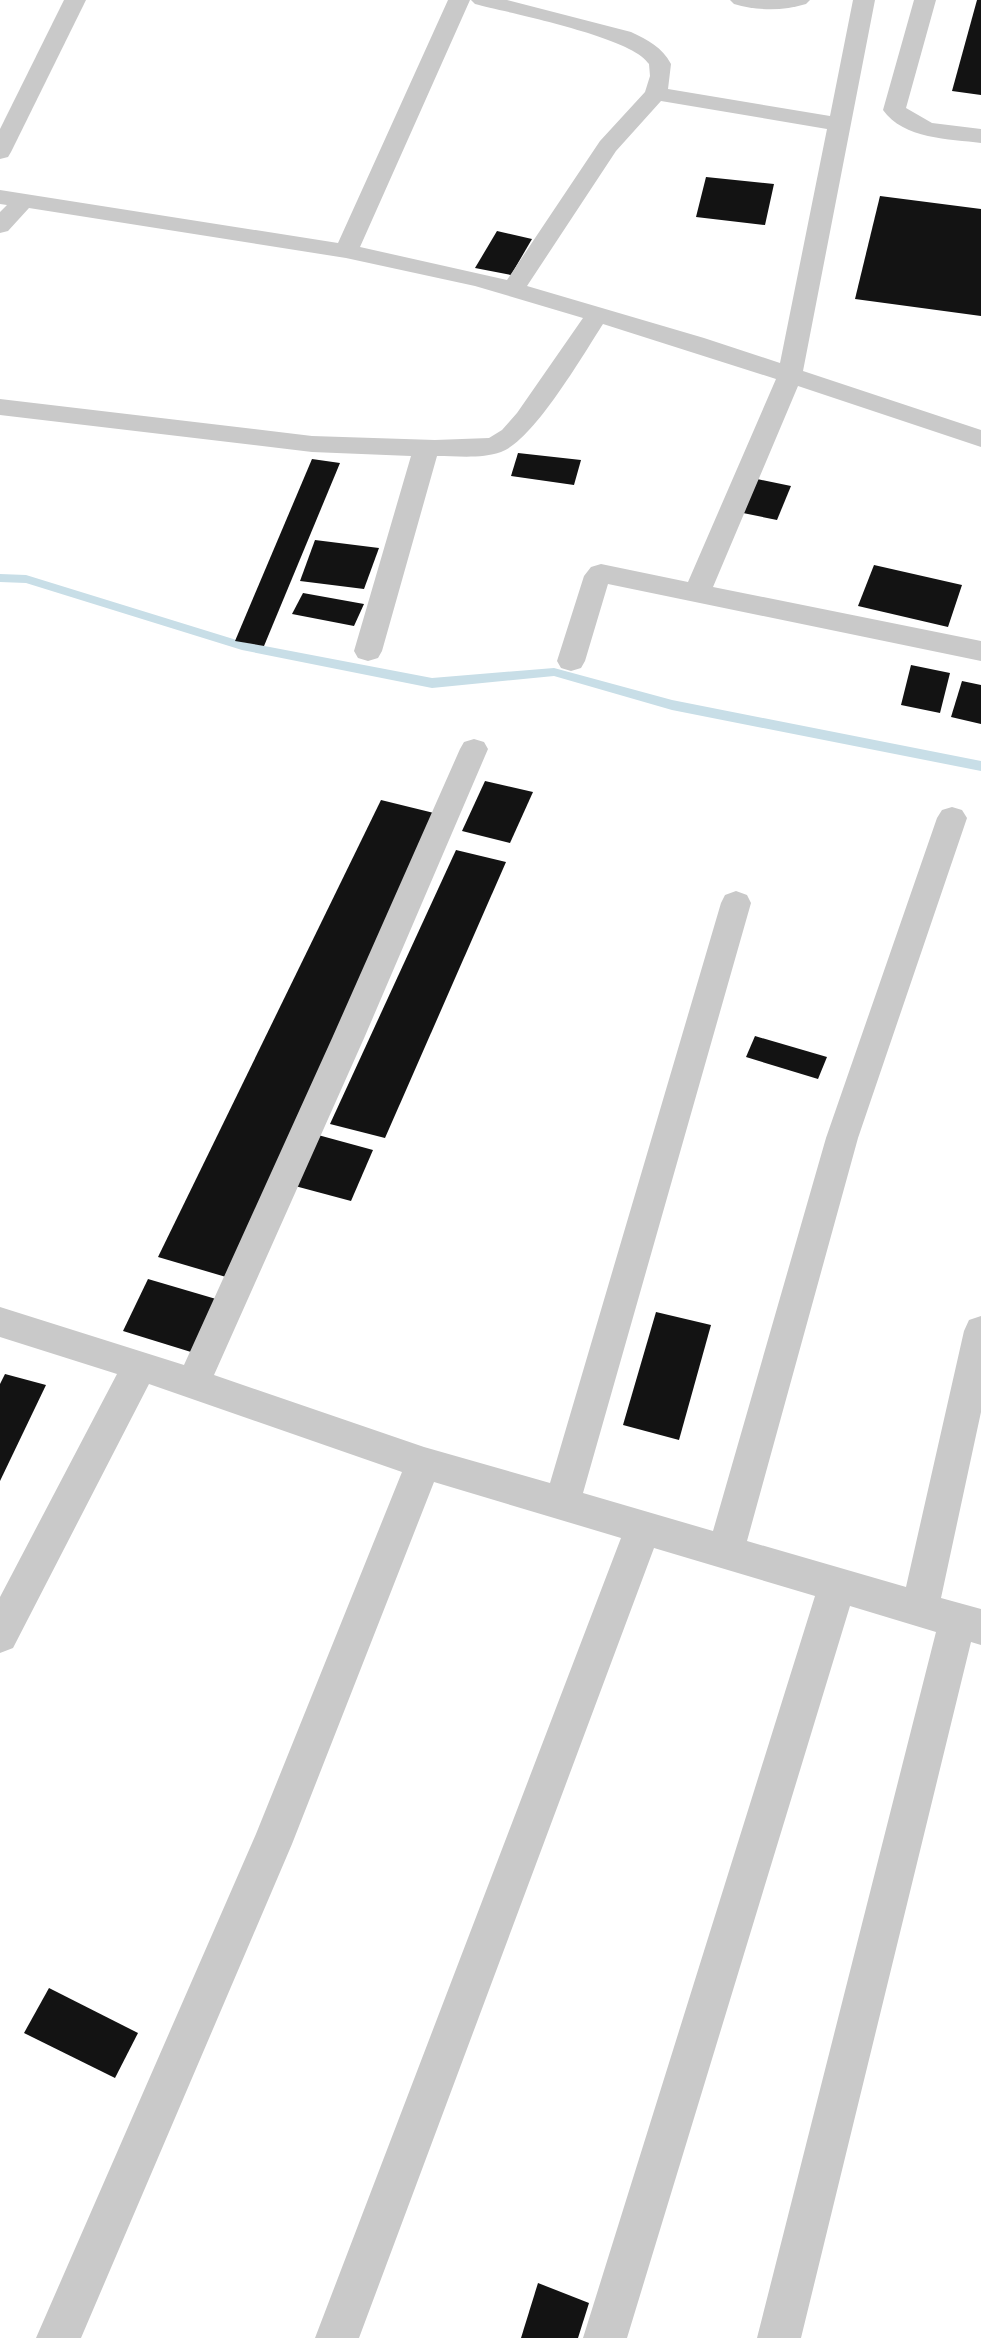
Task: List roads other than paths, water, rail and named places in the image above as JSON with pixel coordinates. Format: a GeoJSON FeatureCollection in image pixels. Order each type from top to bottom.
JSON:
{"type":"FeatureCollection","features":[{"type":"Feature","properties":{"kind":"street"},"geometry":{"type":"LineString","coordinates":[[0,152],[75,0]]}},
{"type":"Feature","properties":{"kind":"street"},"geometry":{"type":"LineString","coordinates":[[346,251],[459,0]]}},
{"type":"Feature","properties":{"kind":"street"},"geometry":{"type":"LineString","coordinates":[[482,0],[623,37],[643,46],[656,56],[662,68],[656,94],[608,146],[513,289]]}},
{"type":"Feature","properties":{"kind":"street"},"geometry":{"type":"LineString","coordinates":[[741,0],[785,4],[800,0]]}},
{"type":"Feature","properties":{"kind":"street"},"geometry":{"type":"LineString","coordinates":[[699,591],[790,376],[864,0]]}},
{"type":"Feature","properties":{"kind":"street"},"geometry":{"type":"LineString","coordinates":[[925,0],[894,110],[905,121],[921,128],[981,136]]}},
{"type":"Feature","properties":{"kind":"street"},"geometry":{"type":"LineString","coordinates":[[656,94],[840,124]]}},
{"type":"Feature","properties":{"kind":"street"},"geometry":{"type":"LineString","coordinates":[[0,226],[12,199],[346,251],[513,289],[598,314],[695,343],[981,439]]}},
{"type":"Feature","properties":{"kind":"street"},"geometry":{"type":"LineString","coordinates":[[0,406],[312,444],[426,448],[494,446],[511,436],[526,419],[598,314]]}},
{"type":"Feature","properties":{"kind":"street"},"geometry":{"type":"LineString","coordinates":[[368,651],[426,448]]}},
{"type":"Feature","properties":{"kind":"street"},"geometry":{"type":"LineString","coordinates":[[570,661],[597,576],[601,573],[699,591],[981,651]]}},
{"type":"Feature","properties":{"kind":"street"},"geometry":{"type":"LineString","coordinates":[[193,1383],[349,1036],[474,749]]}},
{"type":"Feature","properties":{"kind":"street"},"geometry":{"type":"LineString","coordinates":[[725,1551],[842,1138],[952,818]]}},
{"type":"Feature","properties":{"kind":"street"},"geometry":{"type":"LineString","coordinates":[[561,1503],[736,903]]}},
{"type":"Feature","properties":{"kind":"street"},"geometry":{"type":"LineString","coordinates":[[0,1323],[193,1383],[424,1463],[970,1624],[779,2338]]}},
{"type":"Feature","properties":{"kind":"street"},"geometry":{"type":"LineString","coordinates":[[920,1608],[981,1331]]}},
{"type":"Feature","properties":{"kind":"street"},"geometry":{"type":"LineString","coordinates":[[0,1635],[139,1368]]}},
{"type":"Feature","properties":{"kind":"street"},"geometry":{"type":"LineString","coordinates":[[58,2338],[272,1844],[424,1463]]}},
{"type":"Feature","properties":{"kind":"street"},"geometry":{"type":"LineString","coordinates":[[337,2338],[644,1526]]}},
{"type":"Feature","properties":{"kind":"street"},"geometry":{"type":"LineString","coordinates":[[605,2338],[837,1586]]}},
{"type":"Feature","properties":{"kind":"waterway"},"geometry":{"type":"LineString","coordinates":[[0,578],[26,579],[242,646],[432,683],[554,672],[672,705],[981,766]]}}]}
